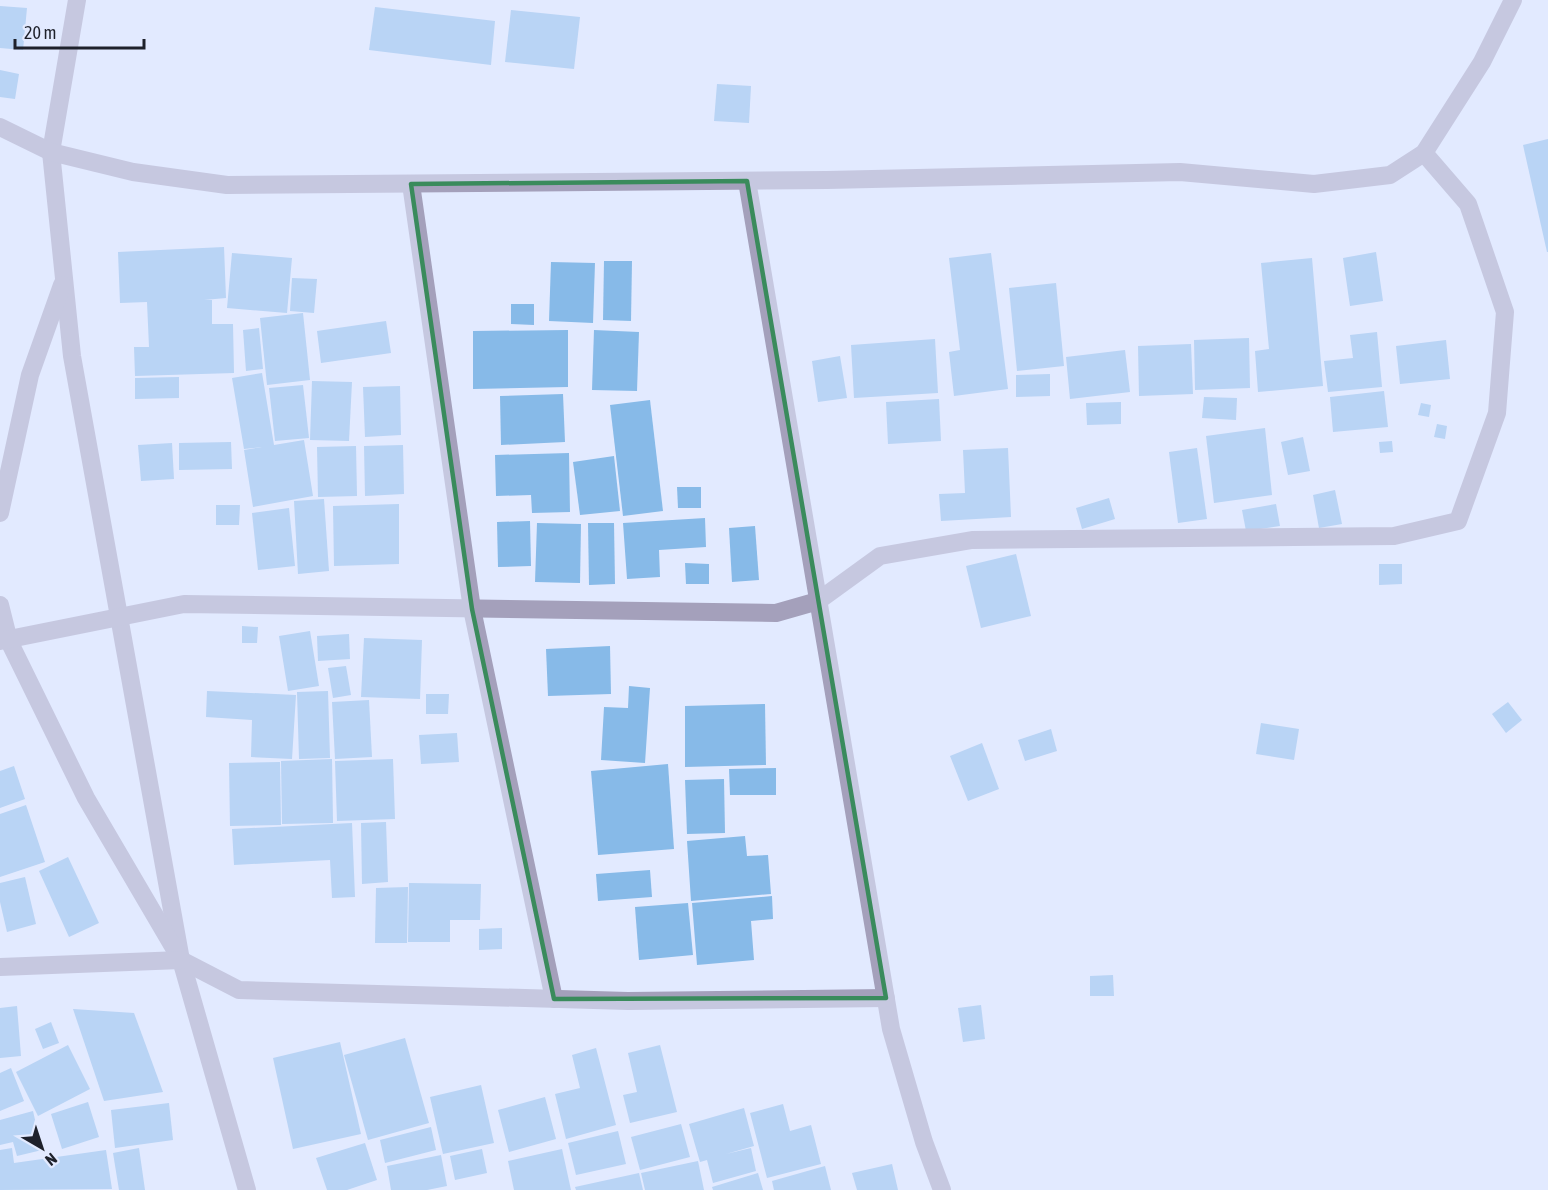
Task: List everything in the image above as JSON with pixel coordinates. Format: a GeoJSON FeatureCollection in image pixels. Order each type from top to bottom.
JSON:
{"type":"FeatureCollection","features":[{"type":"Feature","properties":{"kind":"street"},"geometry":{"type":"LineString","coordinates":[[77,0],[51,152],[72,356],[181,960],[247,1190]]}},
{"type":"Feature","properties":{"kind":"street"},"geometry":{"type":"LineString","coordinates":[[0,127],[51,152],[133,172],[227,185],[747,181],[1180,172],[1314,184],[1390,175],[1424,153],[1482,62],[1513,0]]}},
{"type":"Feature","properties":{"kind":"street"},"geometry":{"type":"LineString","coordinates":[[5,641],[184,604],[776,613],[818,601],[880,556],[972,540],[1394,536],[1458,521],[1497,413],[1505,312],[1468,204],[1424,153]]}},
{"type":"Feature","properties":{"kind":"street"},"geometry":{"type":"LineString","coordinates":[[747,181],[891,1029],[924,1142],[942,1190]]}},
{"type":"Feature","properties":{"kind":"street"},"geometry":{"type":"LineString","coordinates":[[411,184],[472,609],[554,999]]}},
{"type":"Feature","properties":{"kind":"street"},"geometry":{"type":"LineString","coordinates":[[0,513],[30,375],[64,280]]}},
{"type":"Feature","properties":{"kind":"street"},"geometry":{"type":"LineString","coordinates":[[0,606],[5,641],[86,798],[181,960]]}},
{"type":"Feature","properties":{"kind":"street"},"geometry":{"type":"LineString","coordinates":[[0,967],[181,960],[239,990],[627,1001],[886,998]]}},
{"type":"Feature","properties":{"kind":"highlighted area"},"geometry":{"type":"Polygon","coordinates":[[[747,181],[886,998],[554,999],[472,609],[411,184],[747,181]]]}},
{"type":"Feature","properties":{"kind":"building"},"geometry":{"type":"Polygon","coordinates":[[[0,6],[27,8],[23,50],[0,48],[0,6]]]}},
{"type":"Feature","properties":{"kind":"building"},"geometry":{"type":"Polygon","coordinates":[[[375,7],[495,21],[491,65],[369,50],[375,7]]]}},
{"type":"Feature","properties":{"kind":"building"},"geometry":{"type":"Polygon","coordinates":[[[511,10],[580,17],[574,69],[505,62],[511,10]]]}},
{"type":"Feature","properties":{"kind":"building"},"geometry":{"type":"Polygon","coordinates":[[[0,70],[19,74],[15,99],[0,97],[0,70]]]}},
{"type":"Feature","properties":{"kind":"building"},"geometry":{"type":"Polygon","coordinates":[[[717,84],[751,86],[749,123],[714,121],[717,84]]]}},
{"type":"Feature","properties":{"kind":"building"},"geometry":{"type":"Polygon","coordinates":[[[1548,139],[1548,252],[1547,252],[1523,145],[1548,139]]]}},
{"type":"Feature","properties":{"kind":"building"},"geometry":{"type":"Polygon","coordinates":[[[224,247],[226,298],[204,300],[212,300],[212,324],[233,324],[234,373],[135,376],[134,347],[149,347],[147,302],[120,303],[118,252],[224,247]]]}},
{"type":"Feature","properties":{"kind":"building"},"geometry":{"type":"Polygon","coordinates":[[[1376,252],[1383,301],[1350,306],[1343,258],[1376,252]]]}},
{"type":"Feature","properties":{"kind":"building"},"geometry":{"type":"Polygon","coordinates":[[[232,253],[292,258],[287,313],[227,308],[232,253]]]}},
{"type":"Feature","properties":{"kind":"building"},"geometry":{"type":"Polygon","coordinates":[[[991,253],[1008,389],[954,396],[949,352],[960,350],[949,258],[991,253]]]}},
{"type":"Feature","properties":{"kind":"building"},"geometry":{"type":"Polygon","coordinates":[[[1312,258],[1323,386],[1258,392],[1255,351],[1269,349],[1261,263],[1312,258]]]}},
{"type":"Feature","properties":{"kind":"building"},"geometry":{"type":"Polygon","coordinates":[[[604,261],[632,261],[631,321],[603,320],[604,261]]]}},
{"type":"Feature","properties":{"kind":"building"},"geometry":{"type":"Polygon","coordinates":[[[551,262],[595,263],[593,323],[549,321],[551,262]]]}},
{"type":"Feature","properties":{"kind":"building"},"geometry":{"type":"Polygon","coordinates":[[[292,278],[317,279],[314,313],[290,311],[292,278]]]}},
{"type":"Feature","properties":{"kind":"building"},"geometry":{"type":"Polygon","coordinates":[[[1056,283],[1064,366],[1017,371],[1009,288],[1056,283]]]}},
{"type":"Feature","properties":{"kind":"building"},"geometry":{"type":"Polygon","coordinates":[[[511,304],[534,304],[534,325],[511,324],[511,304]]]}},
{"type":"Feature","properties":{"kind":"building"},"geometry":{"type":"Polygon","coordinates":[[[303,313],[310,380],[267,385],[260,318],[303,313]]]}},
{"type":"Feature","properties":{"kind":"building"},"geometry":{"type":"Polygon","coordinates":[[[386,321],[391,353],[321,363],[317,331],[386,321]]]}},
{"type":"Feature","properties":{"kind":"building"},"geometry":{"type":"Polygon","coordinates":[[[259,328],[263,369],[246,371],[243,330],[259,328]]]}},
{"type":"Feature","properties":{"kind":"building"},"geometry":{"type":"Polygon","coordinates":[[[568,330],[568,387],[473,389],[473,331],[568,330]]]}},
{"type":"Feature","properties":{"kind":"building"},"geometry":{"type":"Polygon","coordinates":[[[594,330],[639,332],[637,391],[592,390],[594,330]]]}},
{"type":"Feature","properties":{"kind":"building"},"geometry":{"type":"Polygon","coordinates":[[[1377,332],[1382,387],[1328,392],[1324,361],[1353,358],[1350,335],[1377,332]]]}},
{"type":"Feature","properties":{"kind":"building"},"geometry":{"type":"Polygon","coordinates":[[[1249,338],[1250,388],[1195,390],[1194,340],[1249,338]]]}},
{"type":"Feature","properties":{"kind":"building"},"geometry":{"type":"Polygon","coordinates":[[[935,339],[938,393],[854,398],[851,345],[935,339]]]}},
{"type":"Feature","properties":{"kind":"building"},"geometry":{"type":"Polygon","coordinates":[[[1446,340],[1450,379],[1400,384],[1396,346],[1446,340]]]}},
{"type":"Feature","properties":{"kind":"building"},"geometry":{"type":"Polygon","coordinates":[[[1191,344],[1193,394],[1139,396],[1138,346],[1191,344]]]}},
{"type":"Feature","properties":{"kind":"building"},"geometry":{"type":"Polygon","coordinates":[[[1125,350],[1130,392],[1070,399],[1066,357],[1125,350]]]}},
{"type":"Feature","properties":{"kind":"building"},"geometry":{"type":"Polygon","coordinates":[[[840,356],[847,398],[818,402],[812,361],[840,356]]]}},
{"type":"Feature","properties":{"kind":"building"},"geometry":{"type":"Polygon","coordinates":[[[262,373],[274,445],[304,440],[313,496],[253,507],[244,450],[262,447],[244,449],[232,378],[262,373]]]}},
{"type":"Feature","properties":{"kind":"building"},"geometry":{"type":"Polygon","coordinates":[[[1050,374],[1050,396],[1016,397],[1016,375],[1050,374]]]}},
{"type":"Feature","properties":{"kind":"building"},"geometry":{"type":"Polygon","coordinates":[[[179,377],[179,398],[135,399],[135,378],[179,377]]]}},
{"type":"Feature","properties":{"kind":"building"},"geometry":{"type":"Polygon","coordinates":[[[312,381],[352,382],[349,441],[310,440],[312,381]]]}},
{"type":"Feature","properties":{"kind":"building"},"geometry":{"type":"Polygon","coordinates":[[[303,385],[309,438],[275,441],[269,388],[303,385]]]}},
{"type":"Feature","properties":{"kind":"building"},"geometry":{"type":"Polygon","coordinates":[[[400,386],[401,435],[365,437],[363,387],[400,386]]]}},
{"type":"Feature","properties":{"kind":"building"},"geometry":{"type":"Polygon","coordinates":[[[1384,391],[1388,427],[1333,432],[1330,397],[1384,391]]]}},
{"type":"Feature","properties":{"kind":"building"},"geometry":{"type":"Polygon","coordinates":[[[563,394],[565,442],[501,445],[500,396],[563,394]]]}},
{"type":"Feature","properties":{"kind":"building"},"geometry":{"type":"Polygon","coordinates":[[[1204,397],[1237,398],[1236,420],[1202,418],[1204,397]]]}},
{"type":"Feature","properties":{"kind":"building"},"geometry":{"type":"Polygon","coordinates":[[[939,399],[941,441],[888,444],[886,402],[939,399]]]}},
{"type":"Feature","properties":{"kind":"building"},"geometry":{"type":"Polygon","coordinates":[[[650,400],[663,511],[623,516],[610,405],[650,400]]]}},
{"type":"Feature","properties":{"kind":"building"},"geometry":{"type":"Polygon","coordinates":[[[1121,402],[1121,424],[1087,425],[1086,403],[1121,402]]]}},
{"type":"Feature","properties":{"kind":"building"},"geometry":{"type":"Polygon","coordinates":[[[1421,403],[1431,405],[1429,417],[1418,415],[1421,403]]]}},
{"type":"Feature","properties":{"kind":"building"},"geometry":{"type":"Polygon","coordinates":[[[1437,424],[1447,426],[1445,439],[1434,437],[1437,424]]]}},
{"type":"Feature","properties":{"kind":"building"},"geometry":{"type":"Polygon","coordinates":[[[1265,428],[1272,495],[1214,503],[1206,436],[1265,428]]]}},
{"type":"Feature","properties":{"kind":"building"},"geometry":{"type":"Polygon","coordinates":[[[1303,437],[1310,471],[1288,475],[1281,442],[1303,437]]]}},
{"type":"Feature","properties":{"kind":"building"},"geometry":{"type":"Polygon","coordinates":[[[1392,441],[1393,452],[1380,453],[1379,442],[1392,441]]]}},
{"type":"Feature","properties":{"kind":"building"},"geometry":{"type":"Polygon","coordinates":[[[231,442],[232,469],[179,470],[179,443],[231,442]]]}},
{"type":"Feature","properties":{"kind":"building"},"geometry":{"type":"Polygon","coordinates":[[[172,443],[174,479],[141,481],[138,445],[172,443]]]}},
{"type":"Feature","properties":{"kind":"building"},"geometry":{"type":"Polygon","coordinates":[[[403,445],[404,494],[365,496],[364,446],[403,445]]]}},
{"type":"Feature","properties":{"kind":"building"},"geometry":{"type":"Polygon","coordinates":[[[356,446],[357,496],[318,497],[317,447],[356,446]]]}},
{"type":"Feature","properties":{"kind":"building"},"geometry":{"type":"Polygon","coordinates":[[[1008,448],[1011,517],[941,521],[939,494],[965,493],[963,450],[1008,448]]]}},
{"type":"Feature","properties":{"kind":"building"},"geometry":{"type":"Polygon","coordinates":[[[1197,448],[1207,519],[1178,523],[1169,452],[1197,448]]]}},
{"type":"Feature","properties":{"kind":"building"},"geometry":{"type":"Polygon","coordinates":[[[569,453],[570,512],[532,513],[531,495],[496,496],[495,455],[569,453]]]}},
{"type":"Feature","properties":{"kind":"building"},"geometry":{"type":"Polygon","coordinates":[[[614,456],[620,511],[580,515],[573,462],[614,456]]]}},
{"type":"Feature","properties":{"kind":"building"},"geometry":{"type":"Polygon","coordinates":[[[677,487],[701,487],[701,508],[678,508],[677,487]]]}},
{"type":"Feature","properties":{"kind":"building"},"geometry":{"type":"Polygon","coordinates":[[[1335,490],[1342,524],[1319,528],[1313,495],[1335,490]]]}},
{"type":"Feature","properties":{"kind":"building"},"geometry":{"type":"Polygon","coordinates":[[[1109,498],[1115,519],[1082,529],[1076,508],[1109,498]]]}},
{"type":"Feature","properties":{"kind":"building"},"geometry":{"type":"Polygon","coordinates":[[[324,499],[329,571],[298,574],[294,501],[324,499]]]}},
{"type":"Feature","properties":{"kind":"building"},"geometry":{"type":"Polygon","coordinates":[[[399,504],[399,564],[334,566],[333,506],[399,504]]]}},
{"type":"Feature","properties":{"kind":"building"},"geometry":{"type":"Polygon","coordinates":[[[1276,504],[1280,526],[1246,531],[1242,510],[1276,504]]]}},
{"type":"Feature","properties":{"kind":"building"},"geometry":{"type":"Polygon","coordinates":[[[216,505],[240,505],[239,525],[216,525],[216,505]]]}},
{"type":"Feature","properties":{"kind":"building"},"geometry":{"type":"Polygon","coordinates":[[[289,508],[295,566],[258,570],[252,513],[289,508]]]}},
{"type":"Feature","properties":{"kind":"building"},"geometry":{"type":"Polygon","coordinates":[[[705,518],[706,547],[659,550],[660,577],[627,579],[623,523],[705,518]]]}},
{"type":"Feature","properties":{"kind":"building"},"geometry":{"type":"Polygon","coordinates":[[[530,521],[531,566],[498,567],[497,522],[530,521]]]}},
{"type":"Feature","properties":{"kind":"building"},"geometry":{"type":"Polygon","coordinates":[[[537,523],[581,524],[580,583],[535,582],[537,523]]]}},
{"type":"Feature","properties":{"kind":"building"},"geometry":{"type":"Polygon","coordinates":[[[588,523],[614,523],[615,584],[589,585],[588,523]]]}},
{"type":"Feature","properties":{"kind":"building"},"geometry":{"type":"Polygon","coordinates":[[[755,526],[759,580],[732,582],[729,528],[755,526]]]}},
{"type":"Feature","properties":{"kind":"building"},"geometry":{"type":"Polygon","coordinates":[[[1016,554],[1031,616],[981,628],[966,566],[1016,554]]]}},
{"type":"Feature","properties":{"kind":"building"},"geometry":{"type":"Polygon","coordinates":[[[685,563],[709,564],[709,584],[686,584],[685,563]]]}},
{"type":"Feature","properties":{"kind":"building"},"geometry":{"type":"Polygon","coordinates":[[[1379,564],[1402,564],[1402,584],[1379,585],[1379,564]]]}},
{"type":"Feature","properties":{"kind":"building"},"geometry":{"type":"Polygon","coordinates":[[[242,626],[258,627],[257,643],[242,643],[242,626]]]}},
{"type":"Feature","properties":{"kind":"building"},"geometry":{"type":"Polygon","coordinates":[[[310,631],[319,686],[288,691],[279,636],[310,631]]]}},
{"type":"Feature","properties":{"kind":"building"},"geometry":{"type":"Polygon","coordinates":[[[349,634],[350,659],[318,661],[317,636],[349,634]]]}},
{"type":"Feature","properties":{"kind":"building"},"geometry":{"type":"Polygon","coordinates":[[[364,638],[422,640],[420,699],[361,697],[364,638]]]}},
{"type":"Feature","properties":{"kind":"building"},"geometry":{"type":"Polygon","coordinates":[[[610,646],[611,694],[548,696],[546,649],[610,646]]]}},
{"type":"Feature","properties":{"kind":"building"},"geometry":{"type":"Polygon","coordinates":[[[346,666],[351,695],[333,698],[328,668],[346,666]]]}},
{"type":"Feature","properties":{"kind":"building"},"geometry":{"type":"Polygon","coordinates":[[[629,686],[650,688],[645,763],[601,760],[604,707],[628,708],[629,686]]]}},
{"type":"Feature","properties":{"kind":"building"},"geometry":{"type":"Polygon","coordinates":[[[207,691],[296,695],[292,759],[251,757],[252,720],[206,717],[207,691]]]}},
{"type":"Feature","properties":{"kind":"building"},"geometry":{"type":"Polygon","coordinates":[[[328,691],[330,758],[299,759],[297,692],[328,691]]]}},
{"type":"Feature","properties":{"kind":"building"},"geometry":{"type":"Polygon","coordinates":[[[426,694],[449,694],[448,714],[426,714],[426,694]]]}},
{"type":"Feature","properties":{"kind":"building"},"geometry":{"type":"Polygon","coordinates":[[[369,700],[372,757],[335,759],[332,702],[369,700]]]}},
{"type":"Feature","properties":{"kind":"building"},"geometry":{"type":"Polygon","coordinates":[[[1508,702],[1522,720],[1506,733],[1492,714],[1508,702]]]}},
{"type":"Feature","properties":{"kind":"building"},"geometry":{"type":"Polygon","coordinates":[[[765,704],[766,765],[685,767],[685,706],[765,704]]]}},
{"type":"Feature","properties":{"kind":"building"},"geometry":{"type":"Polygon","coordinates":[[[1261,723],[1299,729],[1294,760],[1256,754],[1261,723]]]}},
{"type":"Feature","properties":{"kind":"building"},"geometry":{"type":"Polygon","coordinates":[[[1051,729],[1057,751],[1025,761],[1018,740],[1051,729]]]}},
{"type":"Feature","properties":{"kind":"building"},"geometry":{"type":"Polygon","coordinates":[[[457,733],[459,762],[421,764],[419,735],[457,733]]]}},
{"type":"Feature","properties":{"kind":"building"},"geometry":{"type":"Polygon","coordinates":[[[982,743],[999,789],[968,801],[950,756],[982,743]]]}},
{"type":"Feature","properties":{"kind":"building"},"geometry":{"type":"Polygon","coordinates":[[[332,759],[333,823],[282,824],[281,761],[332,759]]]}},
{"type":"Feature","properties":{"kind":"building"},"geometry":{"type":"Polygon","coordinates":[[[393,759],[395,819],[337,821],[335,761],[393,759]]]}},
{"type":"Feature","properties":{"kind":"building"},"geometry":{"type":"Polygon","coordinates":[[[280,762],[281,825],[230,826],[229,763],[280,762]]]}},
{"type":"Feature","properties":{"kind":"building"},"geometry":{"type":"Polygon","coordinates":[[[668,764],[674,849],[598,855],[591,771],[668,764]]]}},
{"type":"Feature","properties":{"kind":"building"},"geometry":{"type":"Polygon","coordinates":[[[14,766],[25,799],[0,808],[0,771],[14,766]]]}},
{"type":"Feature","properties":{"kind":"building"},"geometry":{"type":"Polygon","coordinates":[[[776,768],[776,795],[730,795],[729,769],[776,768]]]}},
{"type":"Feature","properties":{"kind":"building"},"geometry":{"type":"Polygon","coordinates":[[[724,779],[725,833],[687,834],[685,780],[724,779]]]}},
{"type":"Feature","properties":{"kind":"building"},"geometry":{"type":"Polygon","coordinates":[[[26,805],[45,862],[0,877],[0,814],[26,805]]]}},
{"type":"Feature","properties":{"kind":"building"},"geometry":{"type":"Polygon","coordinates":[[[386,822],[388,882],[362,884],[361,823],[386,822]]]}},
{"type":"Feature","properties":{"kind":"building"},"geometry":{"type":"Polygon","coordinates":[[[352,823],[355,897],[332,898],[330,860],[234,865],[232,829],[352,823]]]}},
{"type":"Feature","properties":{"kind":"building"},"geometry":{"type":"Polygon","coordinates":[[[745,836],[747,856],[768,855],[771,894],[691,901],[687,841],[745,836]]]}},
{"type":"Feature","properties":{"kind":"building"},"geometry":{"type":"Polygon","coordinates":[[[68,857],[99,923],[69,937],[39,871],[68,857]]]}},
{"type":"Feature","properties":{"kind":"building"},"geometry":{"type":"Polygon","coordinates":[[[650,870],[652,897],[598,901],[596,874],[650,870]]]}},
{"type":"Feature","properties":{"kind":"building"},"geometry":{"type":"Polygon","coordinates":[[[25,877],[36,924],[7,932],[0,902],[0,883],[25,877]]]}},
{"type":"Feature","properties":{"kind":"building"},"geometry":{"type":"Polygon","coordinates":[[[409,883],[481,884],[480,920],[450,920],[450,942],[408,942],[409,883]]]}},
{"type":"Feature","properties":{"kind":"building"},"geometry":{"type":"Polygon","coordinates":[[[408,887],[407,943],[375,943],[376,888],[408,887]]]}},
{"type":"Feature","properties":{"kind":"building"},"geometry":{"type":"Polygon","coordinates":[[[772,896],[773,919],[751,921],[754,960],[697,965],[692,903],[772,896]]]}},
{"type":"Feature","properties":{"kind":"building"},"geometry":{"type":"Polygon","coordinates":[[[688,903],[693,955],[639,960],[635,907],[688,903]]]}},
{"type":"Feature","properties":{"kind":"building"},"geometry":{"type":"Polygon","coordinates":[[[502,928],[502,949],[479,950],[479,929],[502,928]]]}},
{"type":"Feature","properties":{"kind":"building"},"geometry":{"type":"Polygon","coordinates":[[[1113,975],[1114,996],[1090,996],[1090,976],[1113,975]]]}},
{"type":"Feature","properties":{"kind":"building"},"geometry":{"type":"Polygon","coordinates":[[[981,1005],[985,1039],[963,1042],[958,1008],[981,1005]]]}},
{"type":"Feature","properties":{"kind":"building"},"geometry":{"type":"Polygon","coordinates":[[[17,1006],[21,1056],[0,1058],[0,1008],[17,1006]]]}},
{"type":"Feature","properties":{"kind":"building"},"geometry":{"type":"Polygon","coordinates":[[[73,1009],[134,1013],[163,1092],[104,1101],[73,1009]]]}},
{"type":"Feature","properties":{"kind":"building"},"geometry":{"type":"Polygon","coordinates":[[[51,1022],[59,1043],[43,1049],[35,1029],[51,1022]]]}},
{"type":"Feature","properties":{"kind":"building"},"geometry":{"type":"Polygon","coordinates":[[[405,1038],[429,1123],[368,1140],[344,1055],[405,1038]]]}},
{"type":"Feature","properties":{"kind":"building"},"geometry":{"type":"Polygon","coordinates":[[[340,1042],[361,1134],[293,1149],[273,1058],[340,1042]]]}},
{"type":"Feature","properties":{"kind":"building"},"geometry":{"type":"Polygon","coordinates":[[[68,1045],[90,1089],[38,1116],[16,1072],[68,1045]]]}},
{"type":"Feature","properties":{"kind":"building"},"geometry":{"type":"Polygon","coordinates":[[[660,1045],[677,1112],[630,1123],[623,1095],[637,1092],[628,1053],[660,1045]]]}},
{"type":"Feature","properties":{"kind":"building"},"geometry":{"type":"Polygon","coordinates":[[[596,1048],[616,1125],[566,1139],[555,1094],[580,1088],[572,1055],[596,1048]]]}},
{"type":"Feature","properties":{"kind":"building"},"geometry":{"type":"Polygon","coordinates":[[[11,1068],[24,1101],[0,1111],[0,1073],[11,1068]]]}},
{"type":"Feature","properties":{"kind":"building"},"geometry":{"type":"Polygon","coordinates":[[[481,1085],[494,1143],[443,1154],[430,1097],[481,1085]]]}},
{"type":"Feature","properties":{"kind":"building"},"geometry":{"type":"Polygon","coordinates":[[[545,1097],[556,1139],[509,1152],[498,1110],[545,1097]]]}},
{"type":"Feature","properties":{"kind":"building"},"geometry":{"type":"Polygon","coordinates":[[[88,1102],[99,1137],[62,1149],[51,1114],[88,1102]]]}},
{"type":"Feature","properties":{"kind":"building"},"geometry":{"type":"Polygon","coordinates":[[[169,1103],[173,1140],[115,1148],[111,1110],[169,1103]]]}},
{"type":"Feature","properties":{"kind":"building"},"geometry":{"type":"Polygon","coordinates":[[[783,1104],[790,1131],[811,1125],[821,1164],[767,1178],[750,1113],[783,1104]]]}},
{"type":"Feature","properties":{"kind":"building"},"geometry":{"type":"Polygon","coordinates":[[[744,1108],[754,1146],[726,1154],[751,1148],[756,1171],[713,1183],[707,1160],[700,1162],[689,1124],[744,1108]]]}},
{"type":"Feature","properties":{"kind":"building"},"geometry":{"type":"Polygon","coordinates":[[[33,1111],[42,1150],[17,1156],[13,1142],[0,1145],[0,1120],[33,1111]]]}},
{"type":"Feature","properties":{"kind":"building"},"geometry":{"type":"Polygon","coordinates":[[[681,1124],[690,1157],[640,1170],[631,1137],[681,1124]]]}},
{"type":"Feature","properties":{"kind":"building"},"geometry":{"type":"Polygon","coordinates":[[[431,1127],[436,1150],[385,1163],[380,1140],[431,1127]]]}},
{"type":"Feature","properties":{"kind":"building"},"geometry":{"type":"Polygon","coordinates":[[[618,1131],[626,1164],[576,1175],[568,1143],[618,1131]]]}},
{"type":"Feature","properties":{"kind":"building"},"geometry":{"type":"Polygon","coordinates":[[[365,1143],[377,1180],[347,1190],[327,1190],[316,1158],[365,1143]]]}},
{"type":"Feature","properties":{"kind":"building"},"geometry":{"type":"Polygon","coordinates":[[[12,1148],[14,1163],[106,1150],[112,1189],[0,1190],[0,1150],[12,1148]]]}},
{"type":"Feature","properties":{"kind":"building"},"geometry":{"type":"Polygon","coordinates":[[[139,1148],[145,1190],[119,1190],[113,1153],[139,1148]]]}},
{"type":"Feature","properties":{"kind":"building"},"geometry":{"type":"Polygon","coordinates":[[[482,1149],[487,1173],[455,1180],[450,1156],[482,1149]]]}},
{"type":"Feature","properties":{"kind":"building"},"geometry":{"type":"Polygon","coordinates":[[[562,1149],[571,1190],[514,1190],[508,1161],[562,1149]]]}},
{"type":"Feature","properties":{"kind":"building"},"geometry":{"type":"Polygon","coordinates":[[[441,1155],[447,1186],[427,1190],[391,1190],[387,1166],[441,1155]]]}},
{"type":"Feature","properties":{"kind":"building"},"geometry":{"type":"Polygon","coordinates":[[[698,1161],[704,1190],[645,1190],[641,1173],[698,1161]]]}},
{"type":"Feature","properties":{"kind":"building"},"geometry":{"type":"Polygon","coordinates":[[[892,1164],[898,1190],[857,1190],[852,1173],[892,1164]]]}},
{"type":"Feature","properties":{"kind":"building"},"geometry":{"type":"Polygon","coordinates":[[[825,1166],[831,1190],[774,1190],[772,1181],[825,1166]]]}},
{"type":"Feature","properties":{"kind":"building"},"geometry":{"type":"Polygon","coordinates":[[[639,1173],[643,1190],[576,1190],[575,1187],[639,1173]]]}},
{"type":"Feature","properties":{"kind":"building"},"geometry":{"type":"Polygon","coordinates":[[[758,1173],[763,1190],[713,1190],[712,1187],[758,1173]]]}}]}
